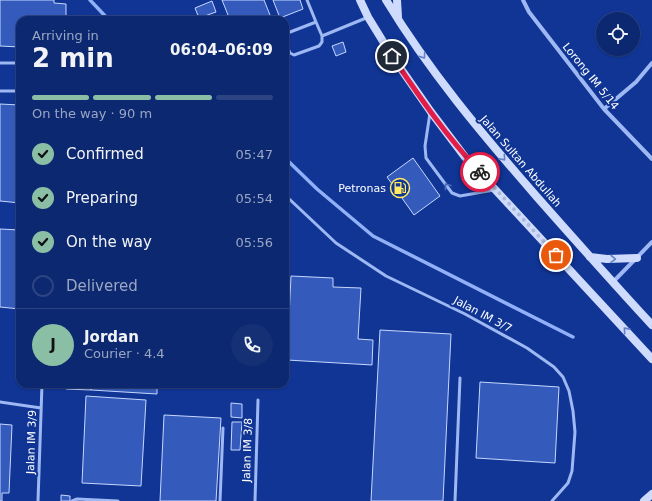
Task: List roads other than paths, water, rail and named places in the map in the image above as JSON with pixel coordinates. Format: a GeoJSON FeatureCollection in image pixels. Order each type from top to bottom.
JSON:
{"type":"FeatureCollection","features":[{"type":"Feature","properties":{"kind":"main road"},"geometry":{"type":"LineString","coordinates":[[360,0],[368,17],[392,56],[430,112],[465,157],[652,359]]}},
{"type":"Feature","properties":{"kind":"main road","name":"Jalan Sultan Abdullah"},"geometry":{"type":"LineString","coordinates":[[386,0],[441,82],[486,139],[612,283],[652,325]]}},
{"type":"Feature","properties":{"kind":"main road"},"geometry":{"type":"LineString","coordinates":[[397,0],[398,20]]}},
{"type":"Feature","properties":{"kind":"main road"},"geometry":{"type":"LineString","coordinates":[[590,257],[607,259],[637,258]]}},
{"type":"Feature","properties":{"kind":"main road"},"geometry":{"type":"LineString","coordinates":[[644,501],[652,494]]}},
{"type":"Feature","properties":{"kind":"street","name":"Lorong IM 5/14"},"geometry":{"type":"LineString","coordinates":[[523,0],[529,12],[604,109],[652,159]]}},
{"type":"Feature","properties":{"kind":"street"},"geometry":{"type":"LineString","coordinates":[[604,109],[636,82],[652,63]]}},
{"type":"Feature","properties":{"kind":"street"},"geometry":{"type":"LineString","coordinates":[[612,283],[652,242]]}},
{"type":"Feature","properties":{"kind":"lane"},"geometry":{"type":"LineString","coordinates":[[289,51],[294,55],[319,46],[322,42],[322,36],[307,0]]}},
{"type":"Feature","properties":{"kind":"lane"},"geometry":{"type":"LineString","coordinates":[[322,36],[368,17]]}},
{"type":"Feature","properties":{"kind":"lane"},"geometry":{"type":"LineString","coordinates":[[289,32],[316,22]]}},
{"type":"Feature","properties":{"kind":"lane"},"geometry":{"type":"LineString","coordinates":[[0,63],[16,63]]}},
{"type":"Feature","properties":{"kind":"lane"},"geometry":{"type":"LineString","coordinates":[[0,91],[16,91]]}},
{"type":"Feature","properties":{"kind":"lane"},"geometry":{"type":"LineString","coordinates":[[430,112],[425,146],[426,158],[452,193],[460,196],[496,190]]}},
{"type":"Feature","properties":{"kind":"lane","name":"Jalan IM 3/7"},"geometry":{"type":"LineString","coordinates":[[289,199],[336,243],[386,276],[465,314],[528,348],[554,366],[563,377],[569,391],[575,432],[572,471],[568,482],[552,501]]}},
{"type":"Feature","properties":{"kind":"lane"},"geometry":{"type":"LineString","coordinates":[[455,501],[460,378]]}},
{"type":"Feature","properties":{"kind":"lane","name":"Jalan IM 3/9"},"geometry":{"type":"LineString","coordinates":[[38,501],[42,388]]}},
{"type":"Feature","properties":{"kind":"lane","name":"Jalan IM 3/8"},"geometry":{"type":"LineString","coordinates":[[255,501],[258,400]]}},
{"type":"Feature","properties":{"kind":"lane"},"geometry":{"type":"LineString","coordinates":[[0,402],[40,408]]}},
{"type":"Feature","properties":{"kind":"lane"},"geometry":{"type":"LineString","coordinates":[[220,501],[223,428]]}},
{"type":"Feature","properties":{"kind":"lane"},"geometry":{"type":"LineString","coordinates":[[72,501],[77,499],[118,501]]}},
{"type":"Feature","properties":{"kind":"waterway"},"geometry":{"type":"LineString","coordinates":[[90,0],[105,16]]}},
{"type":"Feature","properties":{"kind":"waterway"},"geometry":{"type":"LineString","coordinates":[[289,162],[317,189],[373,236],[573,337]]}},
{"type":"Feature","properties":{"kind":"place","name":"Petronas"},"geometry":{"type":"Point","coordinates":[400,188]}}]}
